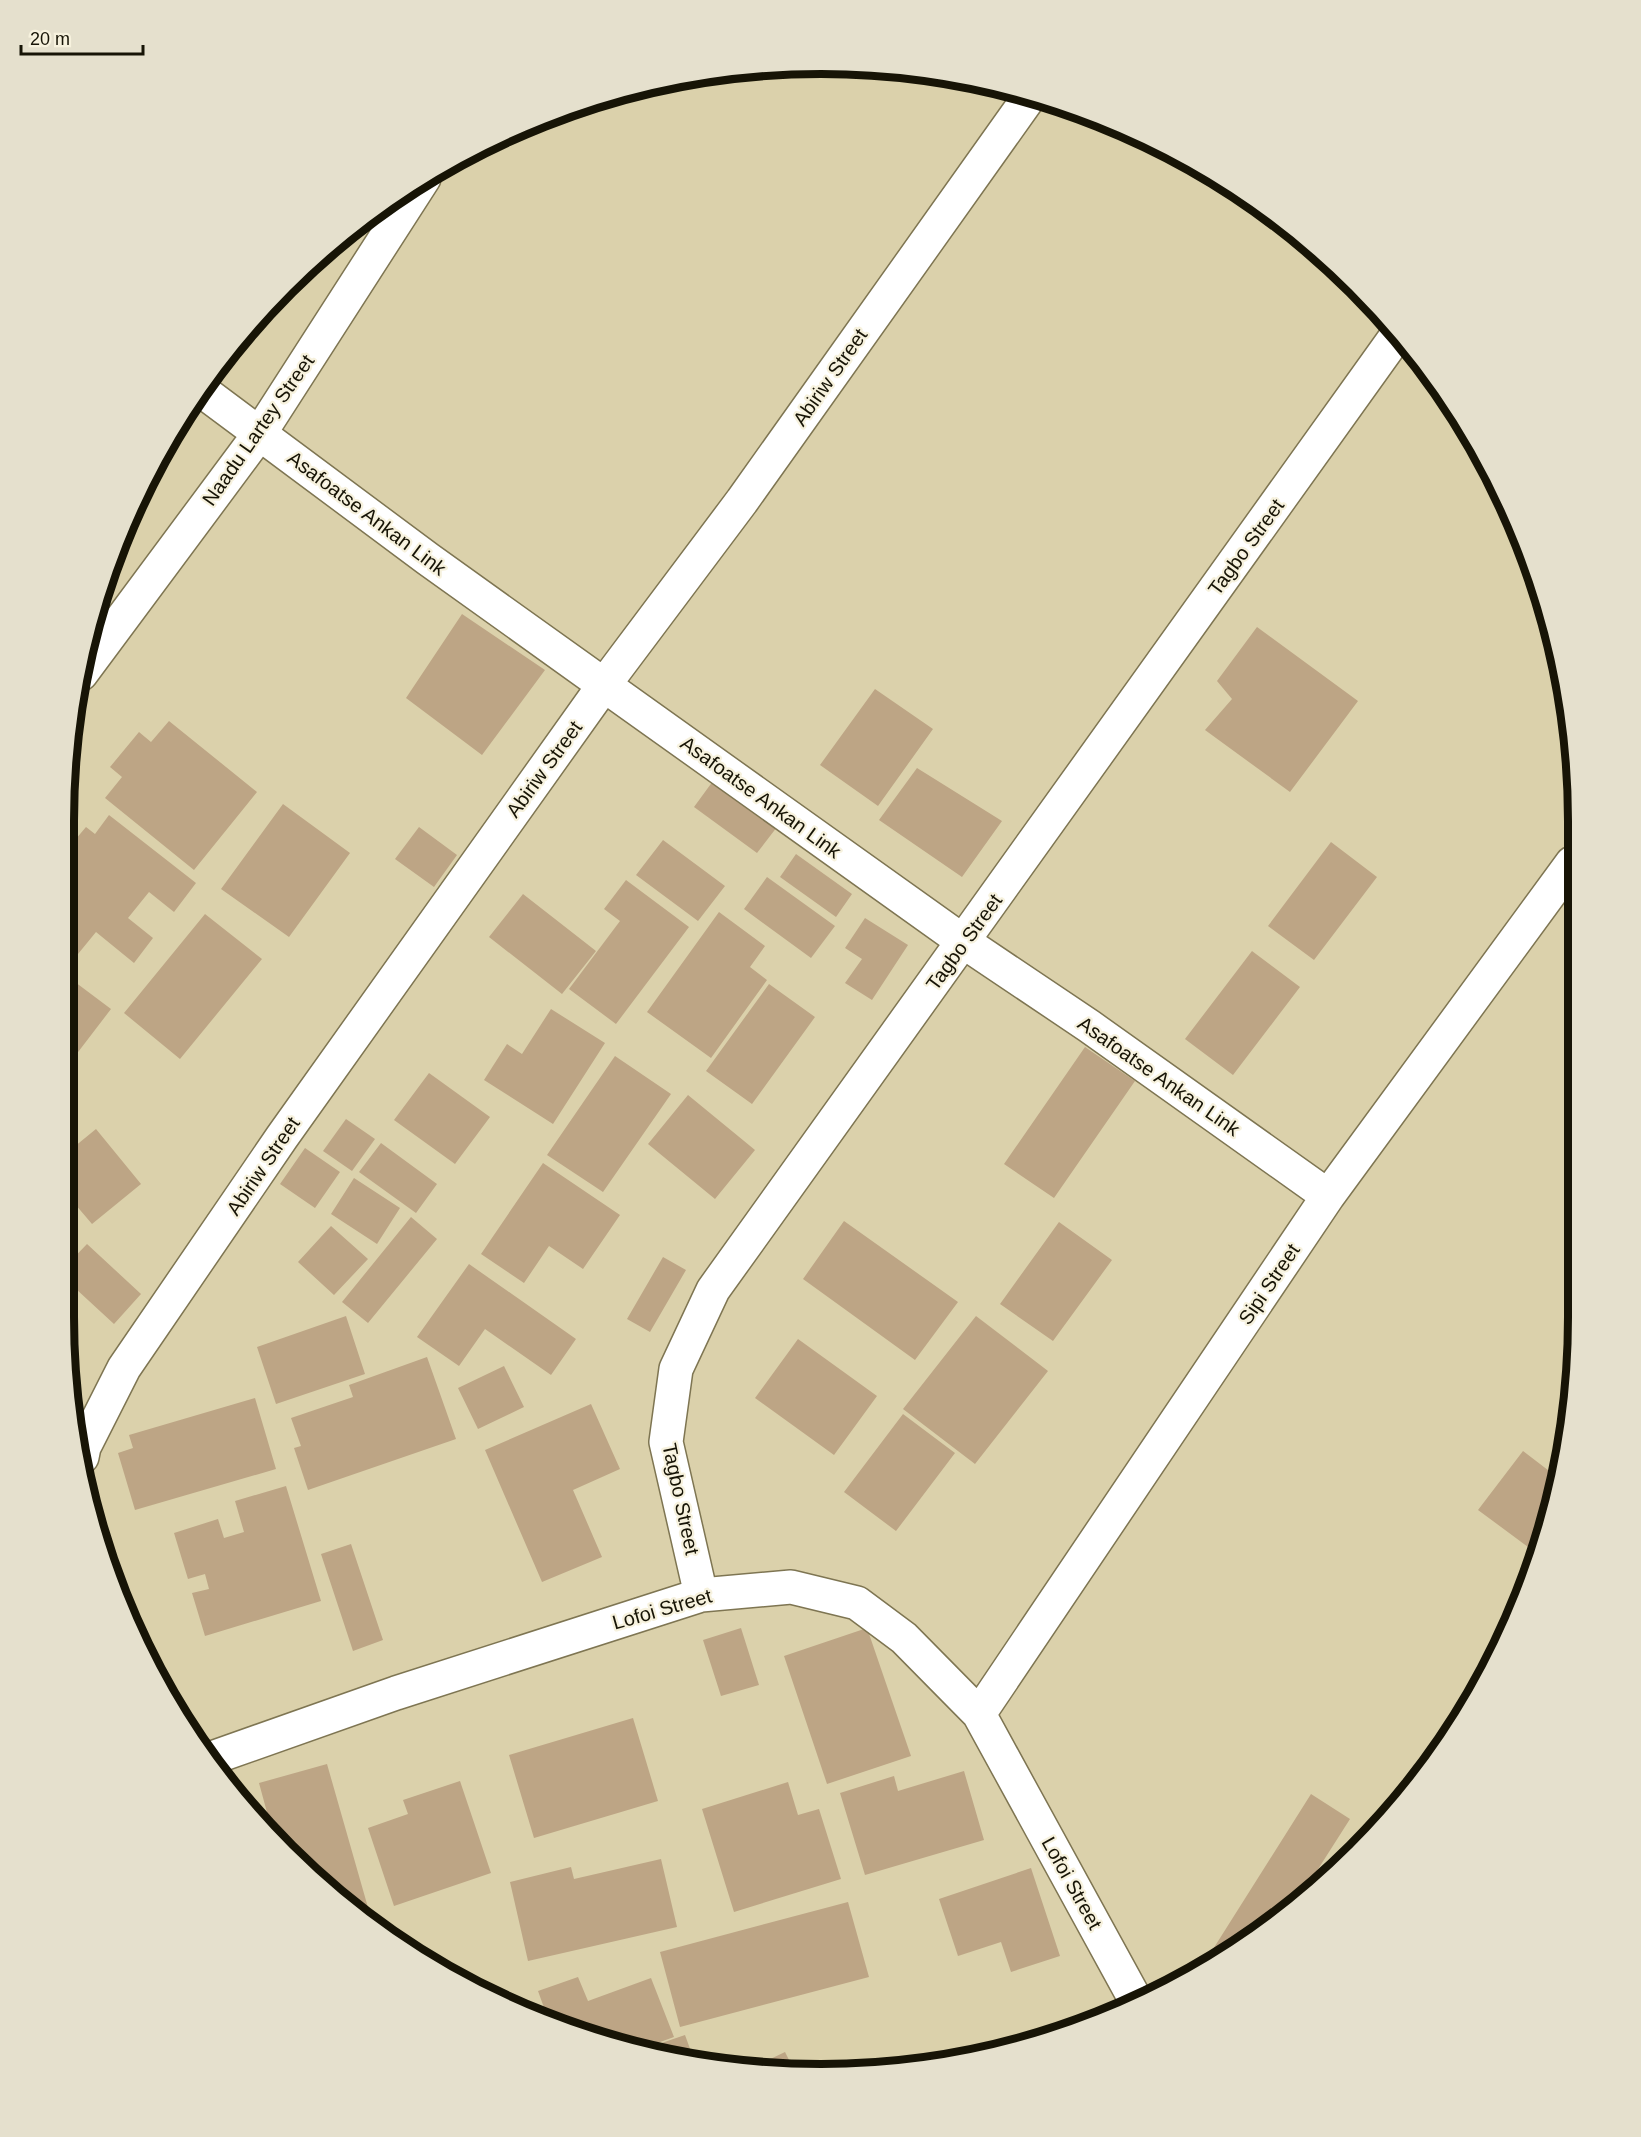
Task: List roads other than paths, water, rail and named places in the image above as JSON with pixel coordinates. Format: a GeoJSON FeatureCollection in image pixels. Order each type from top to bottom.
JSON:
{"type":"FeatureCollection","features":[{"type":"Feature","properties":{"kind":"street","name":"Abiriw Street"},"geometry":{"type":"LineString","coordinates":[[85,1445],[124,1368],[282,1137],[604,685],[742,501],[1025,102]]}},
{"type":"Feature","properties":{"kind":"street","name":"Naadu Lartey Street"},"geometry":{"type":"LineString","coordinates":[[91,660],[260,433],[414,194]]}},
{"type":"Feature","properties":{"kind":"street","name":"Tagbo Street"},"geometry":{"type":"LineString","coordinates":[[701,1595],[666,1442],[676,1369],[713,1290],[1393,342]]}},
{"type":"Feature","properties":{"kind":"street","name":"Asafoatse Ankan Link"},"geometry":{"type":"LineString","coordinates":[[207,394],[428,559],[604,685],[964,942],[1089,1026],[1328,1196]]}},
{"type":"Feature","properties":{"kind":"street","name":"Sipi Street"},"geometry":{"type":"LineString","coordinates":[[979,1714],[1328,1196],[1568,868]]}},
{"type":"Feature","properties":{"kind":"street","name":"Lofoi Street"},"geometry":{"type":"LineString","coordinates":[[217,1756],[396,1693],[701,1595],[791,1587],[856,1603],[904,1638],[979,1714],[1133,1995]]}}]}
